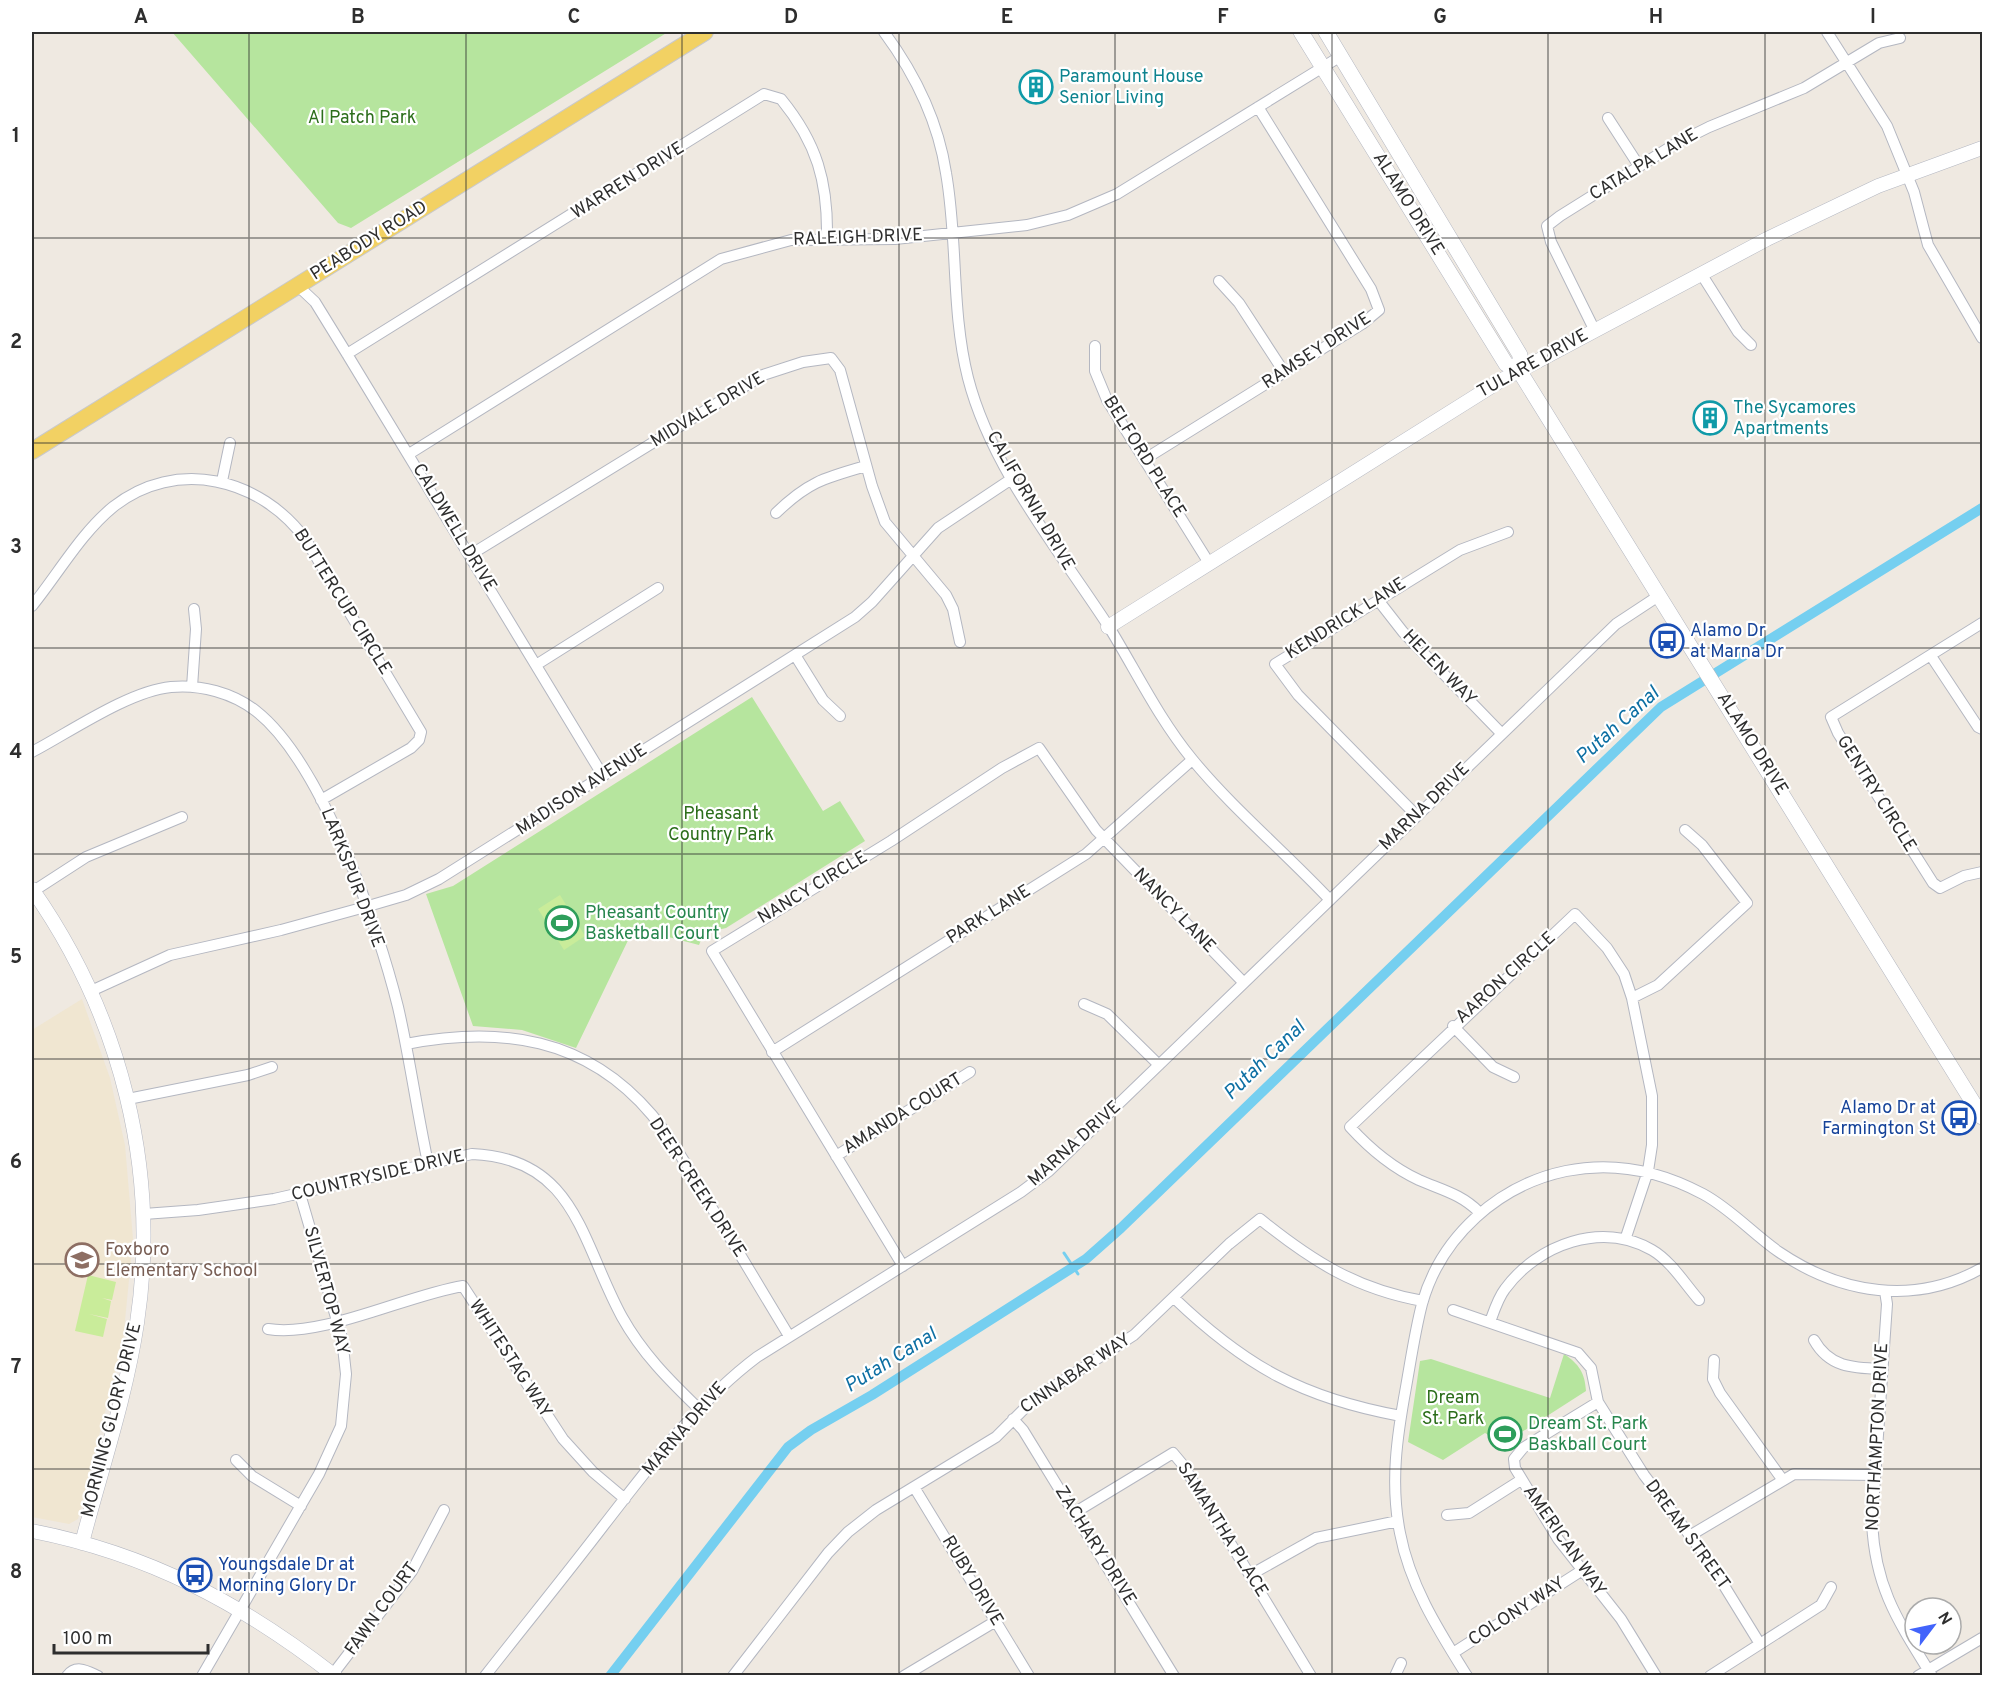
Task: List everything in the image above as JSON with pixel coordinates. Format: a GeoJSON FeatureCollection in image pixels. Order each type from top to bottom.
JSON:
{"type":"FeatureCollection","features":[{"type":"Feature","properties":{"kind":"main road","name":"PEABODY ROAD"},"geometry":{"type":"LineString","coordinates":[[32,451],[705,32]]}},
{"type":"Feature","properties":{"kind":"main road","name":"ALAMO DRIVE"},"geometry":{"type":"LineString","coordinates":[[1302,32],[1506,364],[1520,372],[1660,595],[1983,1117]]}},
{"type":"Feature","properties":{"kind":"main road","name":"ALAMO DRIVE"},"geometry":{"type":"LineString","coordinates":[[1326,32],[1520,355],[1520,372]]}},
{"type":"Feature","properties":{"kind":"street","name":"CALIFORNIA DRIVE"},"geometry":{"type":"LineString","coordinates":[[884,32],[908,66],[933,121],[946,172],[958,318],[968,379],[982,417],[1013,478],[1192,760],[1330,900]]}},
{"type":"Feature","properties":{"kind":"street"},"geometry":{"type":"LineString","coordinates":[[1827,32],[1887,126],[1906,175],[1928,245],[1983,338]]}},
{"type":"Feature","properties":{"kind":"street","name":"CATALPA LANE"},"geometry":{"type":"LineString","coordinates":[[1594,329],[1551,242],[1547,226],[1639,166],[1708,127],[1804,88],[1880,43],[1900,38]]}},
{"type":"Feature","properties":{"kind":"street","name":"RALEIGH DRIVE"},"geometry":{"type":"LineString","coordinates":[[409,454],[721,259],[768,244],[826,238],[894,239],[1027,225],[1068,215],[1101,202],[1341,56]]}},
{"type":"Feature","properties":{"kind":"street","name":"WARREN DRIVE"},"geometry":{"type":"LineString","coordinates":[[347,354],[764,94],[781,99],[816,154],[824,178],[827,199],[826,238]]}},
{"type":"Feature","properties":{"kind":"street","name":"RAMSEY DRIVE"},"geometry":{"type":"LineString","coordinates":[[1145,459],[1379,310],[1371,289],[1258,107]]}},
{"type":"Feature","properties":{"kind":"street"},"geometry":{"type":"LineString","coordinates":[[1608,118],[1639,166]]}},
{"type":"Feature","properties":{"kind":"street","name":"TULARE DRIVE"},"geometry":{"type":"LineString","coordinates":[[1108,627],[1500,381],[1520,372],[1594,329],[1702,275],[1767,239],[1906,175],[1983,148]]}},
{"type":"Feature","properties":{"kind":"street"},"geometry":{"type":"LineString","coordinates":[[1702,275],[1738,332],[1751,345]]}},
{"type":"Feature","properties":{"kind":"street"},"geometry":{"type":"LineString","coordinates":[[1219,281],[1239,303],[1284,372]]}},
{"type":"Feature","properties":{"kind":"street","name":"CALDWELL DRIVE"},"geometry":{"type":"LineString","coordinates":[[298,286],[315,302],[603,776]]}},
{"type":"Feature","properties":{"kind":"street","name":"BELFORD PLACE"},"geometry":{"type":"LineString","coordinates":[[1095,346],[1095,371],[1107,400],[1209,563]]}},
{"type":"Feature","properties":{"kind":"street","name":"MIDVALE DRIVE"},"geometry":{"type":"LineString","coordinates":[[470,555],[763,375],[803,362],[831,358],[840,370],[866,466],[885,522],[946,595],[953,609],[960,642]]}},
{"type":"Feature","properties":{"kind":"street"},"geometry":{"type":"LineString","coordinates":[[222,481],[230,443]]}},
{"type":"Feature","properties":{"kind":"street"},"geometry":{"type":"LineString","coordinates":[[776,513],[798,492],[814,482],[866,466]]}},
{"type":"Feature","properties":{"kind":"street","name":"MADISON AVENUE"},"geometry":{"type":"LineString","coordinates":[[91,991],[170,955],[281,930],[366,907],[406,895],[440,879],[855,618],[872,602],[913,554],[953,516],[1013,478]]}},
{"type":"Feature","properties":{"kind":"street","name":"BUTTERCUP CIRCLE"},"geometry":{"type":"LineString","coordinates":[[32,606],[95,525],[123,500],[147,488],[174,480],[222,481],[261,498],[282,513],[300,532],[419,728],[419,740],[411,748],[321,800]]}},
{"type":"Feature","properties":{"kind":"street","name":"KENDRICK LANE"},"geometry":{"type":"LineString","coordinates":[[1417,816],[1298,695],[1275,664],[1460,550],[1508,532]]}},
{"type":"Feature","properties":{"kind":"street"},"geometry":{"type":"LineString","coordinates":[[536,664],[658,588]]}},
{"type":"Feature","properties":{"kind":"street","name":"MARNA DRIVE"},"geometry":{"type":"LineString","coordinates":[[485,1676],[698,1408],[737,1372],[789,1336],[903,1266],[1049,1171],[1616,624],[1660,595]]}},
{"type":"Feature","properties":{"kind":"street","name":"HELEN WAY"},"geometry":{"type":"LineString","coordinates":[[1378,600],[1403,632],[1501,733]]}},
{"type":"Feature","properties":{"kind":"street"},"geometry":{"type":"LineString","coordinates":[[192,687],[196,629],[194,609]]}},
{"type":"Feature","properties":{"kind":"street","name":"GENTRY CIRCLE"},"geometry":{"type":"LineString","coordinates":[[1983,623],[1831,717],[1838,733],[1933,883],[1940,888],[1964,876],[1983,872]]}},
{"type":"Feature","properties":{"kind":"street"},"geometry":{"type":"LineString","coordinates":[[795,655],[823,700],[840,716]]}},
{"type":"Feature","properties":{"kind":"street"},"geometry":{"type":"LineString","coordinates":[[1931,657],[1978,727],[1983,729]]}},
{"type":"Feature","properties":{"kind":"street","name":"LARKSPUR DRIVE"},"geometry":{"type":"LineString","coordinates":[[32,752],[146,692],[170,687],[192,687],[236,698],[256,710],[287,742],[340,838],[390,978],[406,1044],[428,1163]]}},
{"type":"Feature","properties":{"kind":"street","name":"NANCY CIRCLE"},"geometry":{"type":"LineString","coordinates":[[903,1266],[712,951],[891,841],[1002,768],[1039,748],[1080,810],[1105,840]]}},
{"type":"Feature","properties":{"kind":"street","name":"PARK LANE"},"geometry":{"type":"LineString","coordinates":[[772,1052],[1076,861],[1105,840],[1192,760]]}},
{"type":"Feature","properties":{"kind":"street"},"geometry":{"type":"LineString","coordinates":[[32,891],[86,857],[182,816]]}},
{"type":"Feature","properties":{"kind":"street"},"geometry":{"type":"LineString","coordinates":[[1632,998],[1658,985],[1747,903],[1702,845],[1685,830]]}},
{"type":"Feature","properties":{"kind":"street","name":"NANCY LANE"},"geometry":{"type":"LineString","coordinates":[[1105,840],[1244,983]]}},
{"type":"Feature","properties":{"kind":"street","name":"MORNING GLORY DRIVE"},"geometry":{"type":"LineString","coordinates":[[32,891],[70,950],[91,991],[116,1056],[128,1099],[140,1163],[144,1214],[142,1280],[134,1341],[82,1543]]}},
{"type":"Feature","properties":{"kind":"street","name":"AARON CIRCLE"},"geometry":{"type":"LineString","coordinates":[[1479,1212],[1467,1200],[1448,1189],[1420,1180],[1378,1156],[1350,1127],[1454,1026],[1575,914],[1607,948],[1624,974],[1632,998],[1652,1096],[1652,1146],[1648,1172],[1626,1237]]}},
{"type":"Feature","properties":{"kind":"street"},"geometry":{"type":"LineString","coordinates":[[1084,1004],[1107,1014],[1159,1065]]}},
{"type":"Feature","properties":{"kind":"street"},"geometry":{"type":"LineString","coordinates":[[1454,1026],[1493,1067],[1514,1077]]}},
{"type":"Feature","properties":{"kind":"street","name":"DEER CREEK DRIVE"},"geometry":{"type":"LineString","coordinates":[[406,1044],[473,1035],[528,1040],[576,1056],[607,1075],[631,1094],[673,1144],[789,1336]]}},
{"type":"Feature","properties":{"kind":"street"},"geometry":{"type":"LineString","coordinates":[[128,1099],[248,1075],[272,1066]]}},
{"type":"Feature","properties":{"kind":"street","name":"AMANDA COURT"},"geometry":{"type":"LineString","coordinates":[[836,1156],[970,1072]]}},
{"type":"Feature","properties":{"kind":"street","name":"COUNTRYSIDE DRIVE"},"geometry":{"type":"LineString","coordinates":[[144,1214],[198,1210],[300,1194],[472,1154],[490,1155],[520,1162],[543,1176],[567,1203],[622,1317],[640,1346],[658,1369],[698,1408]]}},
{"type":"Feature","properties":{"kind":"street"},"geometry":{"type":"LineString","coordinates":[[1467,1676],[1414,1581],[1398,1521],[1395,1468],[1401,1416],[1423,1301],[1436,1271],[1458,1236],[1479,1212],[1504,1195],[1537,1179],[1562,1172],[1613,1167],[1648,1172],[1676,1181],[1705,1195],[1778,1251],[1806,1269],[1849,1286],[1885,1291],[1915,1290],[1945,1285],[1983,1268]]}},
{"type":"Feature","properties":{"kind":"street","name":"SILVERTOP WAY"},"geometry":{"type":"LineString","coordinates":[[202,1676],[319,1474],[341,1426],[346,1374],[337,1321],[300,1194]]}},
{"type":"Feature","properties":{"kind":"street","name":"CINNABAR WAY"},"geometry":{"type":"LineString","coordinates":[[733,1676],[835,1546],[876,1510],[996,1437],[1013,1419],[1053,1386],[1134,1335],[1260,1219],[1294,1247],[1340,1274],[1358,1283],[1423,1301]]}},
{"type":"Feature","properties":{"kind":"street"},"geometry":{"type":"LineString","coordinates":[[1490,1322],[1504,1291],[1516,1275],[1542,1255],[1571,1242],[1588,1238],[1626,1237],[1654,1251],[1699,1300]]}},
{"type":"Feature","properties":{"kind":"street","name":"WHITESTAG WAY"},"geometry":{"type":"LineString","coordinates":[[337,1321],[463,1286],[563,1439],[593,1472],[625,1498]]}},
{"type":"Feature","properties":{"kind":"street","name":"NORTHAMPTON DRIVE"},"geometry":{"type":"LineString","coordinates":[[1885,1291],[1872,1522],[1876,1568],[1893,1610],[1930,1672]]}},
{"type":"Feature","properties":{"kind":"street"},"geometry":{"type":"LineString","coordinates":[[1174,1298],[1225,1344],[1285,1381],[1344,1404],[1401,1416]]}},
{"type":"Feature","properties":{"kind":"street","name":"DREAM STREET"},"geometry":{"type":"LineString","coordinates":[[1453,1310],[1578,1353],[1591,1368],[1598,1402],[1653,1489],[1691,1535],[1760,1644]]}},
{"type":"Feature","properties":{"kind":"street"},"geometry":{"type":"LineString","coordinates":[[268,1329],[283,1332],[337,1321]]}},
{"type":"Feature","properties":{"kind":"street"},"geometry":{"type":"LineString","coordinates":[[1814,1340],[1821,1352],[1844,1367],[1881,1369]]}},
{"type":"Feature","properties":{"kind":"street"},"geometry":{"type":"LineString","coordinates":[[1714,1360],[1713,1379],[1720,1393],[1782,1479]]}},
{"type":"Feature","properties":{"kind":"street","name":"AMERICAN WAY"},"geometry":{"type":"LineString","coordinates":[[1598,1402],[1517,1453],[1514,1459],[1515,1468],[1581,1571],[1621,1619],[1656,1676]]}},
{"type":"Feature","properties":{"kind":"street","name":"ZACHARY DRIVE"},"geometry":{"type":"LineString","coordinates":[[1013,1419],[1023,1430],[1174,1676]]}},
{"type":"Feature","properties":{"kind":"street","name":"SAMANTHA PLACE"},"geometry":{"type":"LineString","coordinates":[[1074,1513],[1173,1453],[1183,1465],[1311,1676]]}},
{"type":"Feature","properties":{"kind":"street"},"geometry":{"type":"LineString","coordinates":[[236,1460],[252,1476],[301,1506]]}},
{"type":"Feature","properties":{"kind":"street"},"geometry":{"type":"LineString","coordinates":[[1691,1535],[1782,1479],[1794,1474],[1875,1475]]}},
{"type":"Feature","properties":{"kind":"street"},"geometry":{"type":"LineString","coordinates":[[1447,1515],[1469,1513],[1521,1480]]}},
{"type":"Feature","properties":{"kind":"street","name":"RUBY DRIVE"},"geometry":{"type":"LineString","coordinates":[[915,1487],[1029,1676]]}},
{"type":"Feature","properties":{"kind":"street","name":"FAWN COURT"},"geometry":{"type":"LineString","coordinates":[[334,1675],[412,1571],[444,1510]]}},
{"type":"Feature","properties":{"kind":"street"},"geometry":{"type":"LineString","coordinates":[[1250,1575],[1316,1538],[1398,1521]]}},
{"type":"Feature","properties":{"kind":"street"},"geometry":{"type":"LineString","coordinates":[[32,1531],[82,1543],[168,1572],[240,1608],[281,1635],[334,1675]]}},
{"type":"Feature","properties":{"kind":"street","name":"COLONY WAY"},"geometry":{"type":"LineString","coordinates":[[1453,1653],[1581,1571]]}},
{"type":"Feature","properties":{"kind":"street"},"geometry":{"type":"LineString","coordinates":[[1710,1676],[1821,1605],[1831,1587]]}},
{"type":"Feature","properties":{"kind":"street"},"geometry":{"type":"LineString","coordinates":[[904,1676],[996,1621]]}},
{"type":"Feature","properties":{"kind":"street"},"geometry":{"type":"LineString","coordinates":[[1918,1676],[1930,1672],[1983,1638]]}},
{"type":"Feature","properties":{"kind":"street"},"geometry":{"type":"LineString","coordinates":[[1395,1676],[1401,1663]]}},
{"type":"Feature","properties":{"kind":"street"},"geometry":{"type":"LineString","coordinates":[[67,1676],[72,1670],[80,1668],[98,1676]]}},
{"type":"Feature","properties":{"kind":"shaded area","name":"Foxboro Elementary School"},"geometry":{"type":"Polygon","coordinates":[[[82,999],[110,1078],[125,1145],[133,1239],[123,1341],[78,1519],[69,1524],[32,1517],[32,1030],[82,999]]]}},
{"type":"Feature","properties":{"kind":"green space","name":"Al Patch Park"},"geometry":{"type":"Polygon","coordinates":[[[172,32],[668,32],[351,228],[338,223],[172,32]]]}},
{"type":"Feature","properties":{"kind":"green space","name":"Pheasant Country Park"},"geometry":{"type":"Polygon","coordinates":[[[752,697],[823,811],[840,801],[865,841],[726,928],[704,933],[699,945],[634,928],[576,1048],[522,1030],[473,1026],[426,894],[453,886],[752,697]]]}},
{"type":"Feature","properties":{"kind":"green space","name":"Pheasant Country Basketball Court"},"geometry":{"type":"Polygon","coordinates":[[[560,895],[585,936],[564,950],[538,909],[560,895]]]}},
{"type":"Feature","properties":{"kind":"green space"},"geometry":{"type":"Polygon","coordinates":[[[88,1275],[116,1282],[112,1300],[102,1298],[111,1301],[108,1318],[89,1314],[107,1319],[103,1337],[75,1331],[88,1275]]]}},
{"type":"Feature","properties":{"kind":"green space","name":"Dream St. Park"},"geometry":{"type":"Polygon","coordinates":[[[1564,1354],[1580,1369],[1586,1391],[1500,1446],[1496,1439],[1485,1433],[1443,1460],[1408,1442],[1420,1361],[1431,1359],[1550,1398],[1564,1354]]]}},
{"type":"Feature","properties":{"kind":"waterway","name":"Putah Canal"},"geometry":{"type":"LineString","coordinates":[[610,1676],[788,1447],[811,1430],[872,1395],[1086,1259],[1121,1228],[1661,707],[1982,508]]}},
{"type":"Feature","properties":{"kind":"waterway"},"geometry":{"type":"LineString","coordinates":[[1064,1253],[1078,1274]]}},
{"type":"Feature","properties":{"kind":"place","name":"Paramount House Senior Living"},"geometry":{"type":"Point","coordinates":[1036,87]}},
{"type":"Feature","properties":{"kind":"place","name":"The Sycamores Apartments"},"geometry":{"type":"Point","coordinates":[1710,418]}},
{"type":"Feature","properties":{"kind":"place","name":"Alamo Dr at Marna Dr"},"geometry":{"type":"Point","coordinates":[1667,641]}},
{"type":"Feature","properties":{"kind":"place","name":"Pheasant Country Basketball Court"},"geometry":{"type":"Point","coordinates":[562,923]}},
{"type":"Feature","properties":{"kind":"place","name":"Alamo Dr at Farmington St"},"geometry":{"type":"Point","coordinates":[1959,1118]}},
{"type":"Feature","properties":{"kind":"place","name":"Foxboro Elementary School"},"geometry":{"type":"Point","coordinates":[82,1260]}},
{"type":"Feature","properties":{"kind":"place","name":"Dream St. Park Baskball Court"},"geometry":{"type":"Point","coordinates":[1505,1434]}},
{"type":"Feature","properties":{"kind":"place","name":"Youngsdale Dr at Morning Glory Dr"},"geometry":{"type":"Point","coordinates":[195,1575]}}]}
